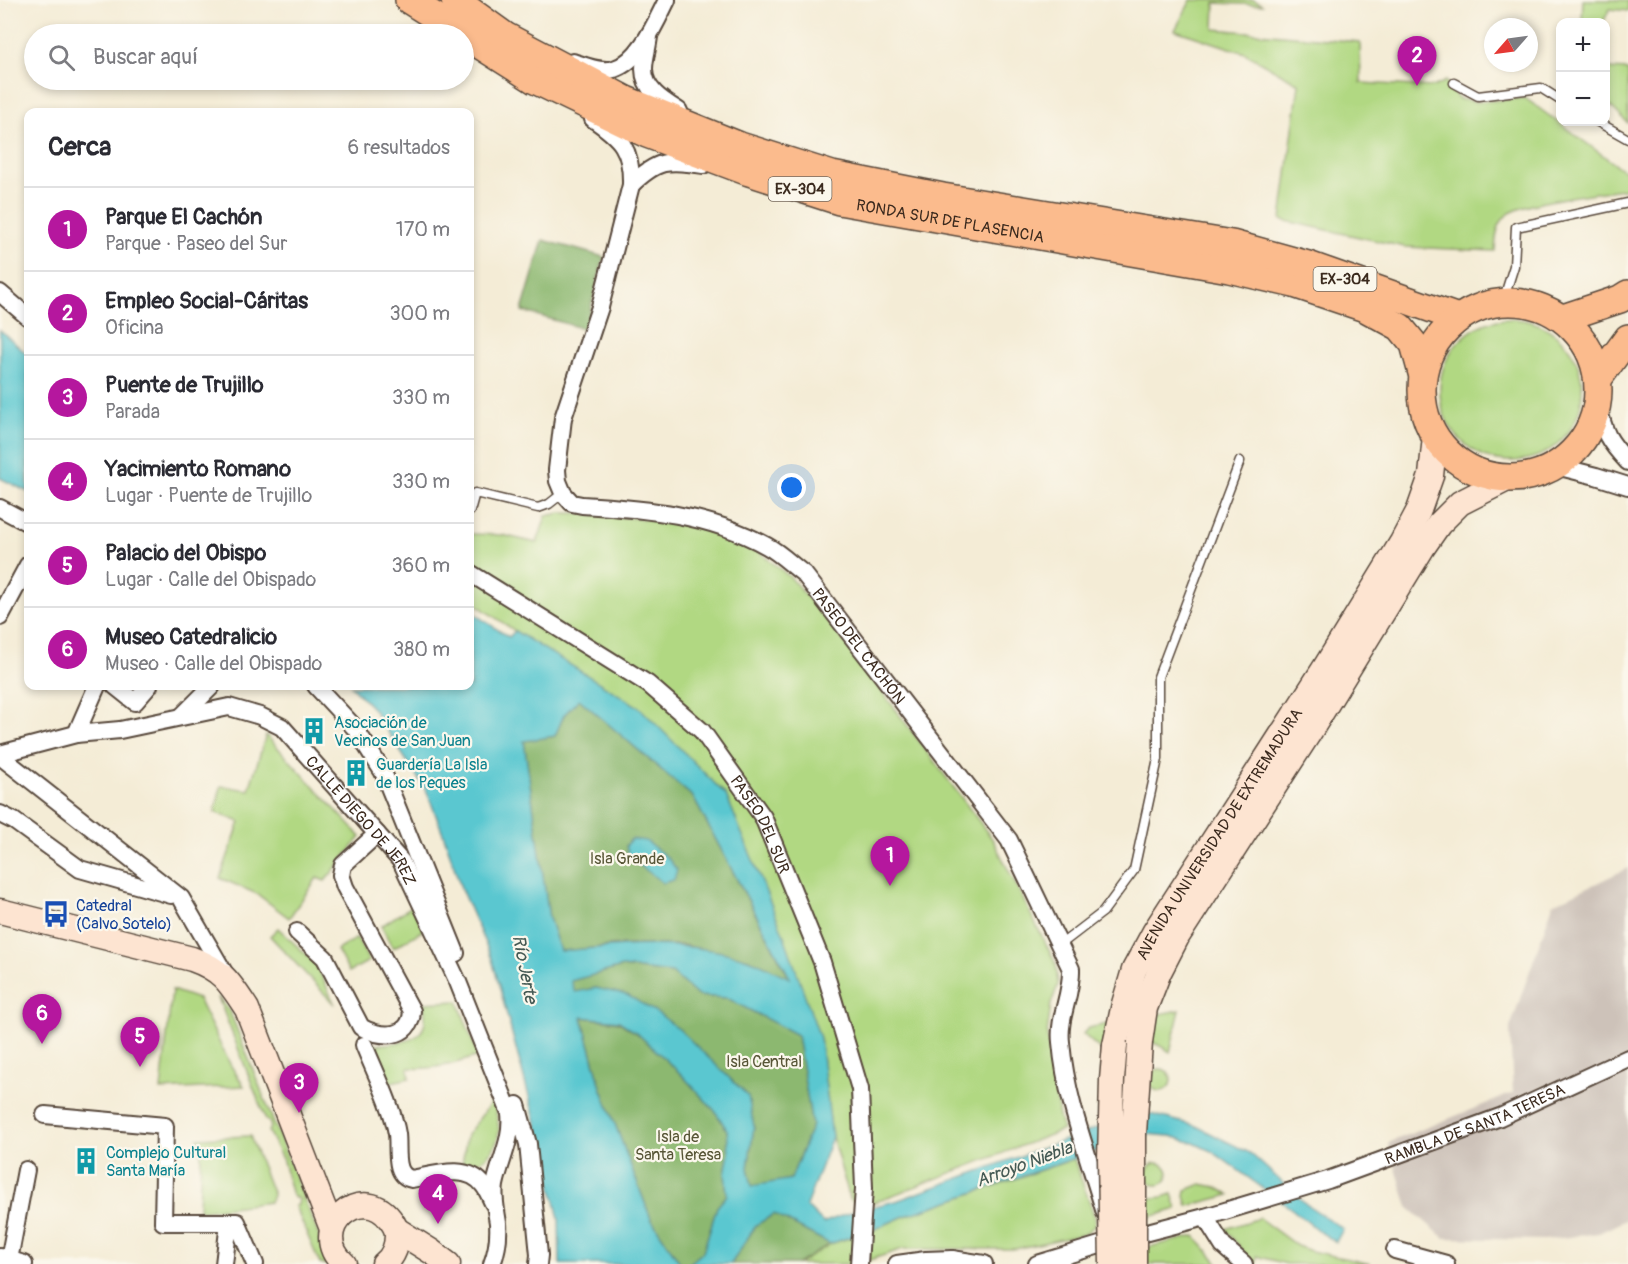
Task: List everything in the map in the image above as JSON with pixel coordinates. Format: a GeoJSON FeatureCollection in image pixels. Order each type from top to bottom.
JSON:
{"type":"FeatureCollection","features":[{"type":"Feature","properties":{"kind":"main road","name":"RONDA SUR DE PLASENCIA"},"geometry":{"type":"LineString","coordinates":[[409,0],[447,24]]}},
{"type":"Feature","properties":{"kind":"main road","name":"RONDA SUR DE PLASENCIA"},"geometry":{"type":"LineString","coordinates":[[455,0],[505,36],[626,100],[740,146],[832,175],[943,197],[1232,244],[1308,265],[1458,318]]}},
{"type":"Feature","properties":{"kind":"main road","name":"RONDA SUR DE PLASENCIA"},"geometry":{"type":"LineString","coordinates":[[474,41],[536,80],[647,134],[749,172],[838,201],[1229,269],[1294,284],[1365,308],[1400,327],[1414,344],[1422,373],[1422,399],[1428,423],[1441,445],[1459,463],[1482,474],[1507,479],[1532,476],[1556,466],[1576,450],[1590,429],[1598,392],[1628,338]]}},
{"type":"Feature","properties":{"kind":"main road"},"geometry":{"type":"LineString","coordinates":[[1563,318],[1620,299],[1628,294]]}},
{"type":"Feature","properties":{"kind":"main road","name":"RONDA SUR DE PLASENCIA"},"geometry":{"type":"LineString","coordinates":[[1422,373],[1429,352],[1441,333],[1458,318],[1479,306],[1503,301],[1535,304],[1563,318],[1580,335],[1592,356],[1598,392]]}},
{"type":"Feature","properties":{"kind":"main road","name":"AVENIDA UNIVERSIDAD DE EXTREMADURA"},"geometry":{"type":"LineString","coordinates":[[1112,1252],[1110,1159],[1112,1080],[1115,1045],[1134,970],[1155,931],[1324,669],[1419,510],[1431,476],[1435,436]]}},
{"type":"Feature","properties":{"kind":"main road","name":"AVENIDA UNIVERSIDAD DE EXTREMADURA"},"geometry":{"type":"LineString","coordinates":[[1134,1264],[1133,1156],[1140,1042],[1145,1008],[1159,972],[1177,937],[1309,733],[1439,524],[1460,503],[1507,479]]}},
{"type":"Feature","properties":{"kind":"main road"},"geometry":{"type":"LineString","coordinates":[[0,911],[192,959],[211,966],[230,982],[247,1009],[332,1229],[332,1247],[342,1264]]}},
{"type":"Feature","properties":{"kind":"main road"},"geometry":{"type":"LineString","coordinates":[[301,1148],[328,1192],[349,1209]]}},
{"type":"Feature","properties":{"kind":"main road"},"geometry":{"type":"LineString","coordinates":[[332,1229],[336,1221],[349,1209],[369,1206],[387,1215],[391,1249],[440,1258]]}},
{"type":"Feature","properties":{"kind":"street"},"geometry":{"type":"LineString","coordinates":[[505,36],[591,68],[614,69],[630,59],[649,36],[667,0]]}},
{"type":"Feature","properties":{"kind":"street"},"geometry":{"type":"LineString","coordinates":[[649,36],[644,69],[648,87],[662,101],[740,146]]}},
{"type":"Feature","properties":{"kind":"street"},"geometry":{"type":"LineString","coordinates":[[536,80],[609,130],[624,145],[631,164],[631,185],[600,307],[563,418],[557,470],[558,481],[563,493]]}},
{"type":"Feature","properties":{"kind":"street"},"geometry":{"type":"LineString","coordinates":[[631,185],[645,171],[662,163],[680,161],[749,172]]}},
{"type":"Feature","properties":{"kind":"street"},"geometry":{"type":"LineString","coordinates":[[0,293],[24,314]]}},
{"type":"Feature","properties":{"kind":"street"},"geometry":{"type":"LineString","coordinates":[[1598,392],[1603,431],[1628,462]]}},
{"type":"Feature","properties":{"kind":"street"},"geometry":{"type":"LineString","coordinates":[[1556,466],[1628,486]]}},
{"type":"Feature","properties":{"kind":"street","name":"PASEO DEL CACHÓN"},"geometry":{"type":"LineString","coordinates":[[563,493],[572,503],[650,509],[719,525],[768,547],[804,574],[1009,840],[1071,969],[1071,985],[1062,1019],[1060,1040],[1074,1117],[1092,1168],[1112,1252]]}},
{"type":"Feature","properties":{"kind":"street"},"geometry":{"type":"LineString","coordinates":[[0,503],[24,516]]}},
{"type":"Feature","properties":{"kind":"street"},"geometry":{"type":"LineString","coordinates":[[0,508],[24,521]]}},
{"type":"Feature","properties":{"kind":"street"},"geometry":{"type":"LineString","coordinates":[[0,617],[24,572]]}},
{"type":"Feature","properties":{"kind":"street","name":"PASEO DEL SUR"},"geometry":{"type":"LineString","coordinates":[[474,575],[648,684],[702,731],[763,817],[822,962],[860,1089],[864,1196],[860,1264]]}},
{"type":"Feature","properties":{"kind":"street"},"geometry":{"type":"LineString","coordinates":[[76,734],[95,690]]}},
{"type":"Feature","properties":{"kind":"street"},"geometry":{"type":"LineString","coordinates":[[120,690],[135,702],[146,690]]}},
{"type":"Feature","properties":{"kind":"street"},"geometry":{"type":"LineString","coordinates":[[182,716],[208,690]]}},
{"type":"Feature","properties":{"kind":"street"},"geometry":{"type":"LineString","coordinates":[[320,690],[355,728],[383,772],[519,1108],[528,1144],[538,1264]]}},
{"type":"Feature","properties":{"kind":"street","name":"CALLE DIEGO DE JEREZ"},"geometry":{"type":"LineString","coordinates":[[0,755],[76,734],[120,730],[230,706],[260,716],[282,727],[401,861],[458,982],[510,1113],[512,1126],[495,1186],[494,1205]]}},
{"type":"Feature","properties":{"kind":"street"},"geometry":{"type":"LineString","coordinates":[[0,755],[181,898],[230,982]]}},
{"type":"Feature","properties":{"kind":"street"},"geometry":{"type":"LineString","coordinates":[[0,814],[14,821],[80,869],[181,898]]}},
{"type":"Feature","properties":{"kind":"street"},"geometry":{"type":"LineString","coordinates":[[297,932],[325,958],[361,1027],[380,1034],[399,1033],[406,1028],[412,1019],[412,1011],[345,887],[341,875],[343,866],[376,834]]}},
{"type":"Feature","properties":{"kind":"street"},"geometry":{"type":"LineString","coordinates":[[364,1045],[397,1132],[400,1173],[405,1178],[412,1179],[462,1172],[483,1184],[494,1205],[498,1224],[498,1244],[492,1264]]}},
{"type":"Feature","properties":{"kind":"street","name":"RAMBLA DE SANTA TERESA"},"geometry":{"type":"LineString","coordinates":[[1205,1217],[1321,1182],[1500,1117],[1628,1058]]}},
{"type":"Feature","properties":{"kind":"street"},"geometry":{"type":"LineString","coordinates":[[45,1115],[165,1126],[163,1222],[233,1222]]}},
{"type":"Feature","properties":{"kind":"street"},"geometry":{"type":"LineString","coordinates":[[483,1184],[486,1172],[504,1158]]}},
{"type":"Feature","properties":{"kind":"street"},"geometry":{"type":"LineString","coordinates":[[11,1260],[26,1170]]}},
{"type":"Feature","properties":{"kind":"street"},"geometry":{"type":"LineString","coordinates":[[1037,1264],[1112,1252],[1205,1217],[1223,1246],[1244,1264]]}},
{"type":"Feature","properties":{"kind":"street"},"geometry":{"type":"LineString","coordinates":[[224,1264],[233,1222]]}},
{"type":"Feature","properties":{"kind":"street"},"geometry":{"type":"LineString","coordinates":[[233,1222],[255,1264]]}},
{"type":"Feature","properties":{"kind":"street"},"geometry":{"type":"LineString","coordinates":[[1395,1250],[1446,1264]]}},
{"type":"Feature","properties":{"kind":"street"},"geometry":{"type":"LineString","coordinates":[[897,1264],[926,1260],[984,1264]]}},
{"type":"Feature","properties":{"kind":"lane"},"geometry":{"type":"LineString","coordinates":[[1454,83],[1478,96],[1541,88],[1556,97]]}},
{"type":"Feature","properties":{"kind":"lane"},"geometry":{"type":"LineString","coordinates":[[1605,126],[1628,139]]}},
{"type":"Feature","properties":{"kind":"lane"},"geometry":{"type":"LineString","coordinates":[[1503,301],[1514,266],[1516,228],[1628,203]]}},
{"type":"Feature","properties":{"kind":"lane"},"geometry":{"type":"LineString","coordinates":[[1060,945],[1103,912],[1134,870],[1158,759],[1158,677],[1240,461]]}},
{"type":"Feature","properties":{"kind":"lane"},"geometry":{"type":"LineString","coordinates":[[474,497],[475,493],[538,508],[549,504],[563,493]]}},
{"type":"Feature","properties":{"kind":"shaded area"},"geometry":{"type":"Polygon","coordinates":[[[1628,868],[1628,1219],[1599,1233],[1545,1240],[1444,1238],[1408,1207],[1388,1143],[1513,1093],[1510,1028],[1553,904],[1628,868]]]}},
{"type":"Feature","properties":{"kind":"green space"},"geometry":{"type":"Polygon","coordinates":[[[1191,0],[1254,0],[1262,5],[1215,3],[1214,29],[1360,42],[1361,83],[1433,87],[1446,81],[1458,99],[1477,102],[1525,98],[1556,121],[1556,126],[1563,126],[1623,170],[1628,169],[1628,188],[1544,202],[1514,211],[1506,216],[1498,228],[1495,251],[1405,247],[1281,220],[1299,84],[1245,53],[1175,30],[1191,0]]]}},
{"type":"Feature","properties":{"kind":"green space"},"geometry":{"type":"Polygon","coordinates":[[[1583,0],[1628,0],[1628,11],[1610,9],[1605,18],[1582,18],[1583,0]]]}},
{"type":"Feature","properties":{"kind":"green space"},"geometry":{"type":"Polygon","coordinates":[[[1610,69],[1628,70],[1628,123],[1610,106],[1610,69]]]}},
{"type":"Feature","properties":{"kind":"green space"},"geometry":{"type":"Polygon","coordinates":[[[543,240],[604,257],[585,329],[522,311],[543,240]]]}},
{"type":"Feature","properties":{"kind":"green space"},"geometry":{"type":"Polygon","coordinates":[[[1511,319],[1538,324],[1562,339],[1577,363],[1582,390],[1577,417],[1562,441],[1538,456],[1511,461],[1484,456],[1460,441],[1445,417],[1440,390],[1445,363],[1460,339],[1484,324],[1511,319]]]}},
{"type":"Feature","properties":{"kind":"green space"},"geometry":{"type":"Polygon","coordinates":[[[581,513],[673,522],[722,533],[758,551],[791,578],[848,646],[993,840],[1056,964],[1058,985],[1051,1004],[1047,1035],[1063,1130],[862,1207],[850,1199],[832,1137],[820,1038],[538,647],[474,603],[474,534],[502,535],[537,543],[546,516],[581,513]]]}},
{"type":"Feature","properties":{"kind":"green space","name":"Isla Grande"},"geometry":{"type":"Polygon","coordinates":[[[579,699],[693,797],[790,979],[749,959],[683,945],[618,945],[560,952],[549,918],[524,741],[555,736],[564,715],[579,699]]]}},
{"type":"Feature","properties":{"kind":"green space"},"geometry":{"type":"Polygon","coordinates":[[[266,735],[361,837],[325,881],[317,878],[289,918],[257,894],[220,878],[240,822],[215,812],[221,786],[249,790],[266,735]]]}},
{"type":"Feature","properties":{"kind":"green space"},"geometry":{"type":"Polygon","coordinates":[[[412,906],[424,930],[393,948],[381,926],[412,906]]]}},
{"type":"Feature","properties":{"kind":"green space"},"geometry":{"type":"Polygon","coordinates":[[[278,928],[316,964],[335,1005],[270,936],[278,928]]]}},
{"type":"Feature","properties":{"kind":"green space"},"geometry":{"type":"Polygon","coordinates":[[[357,938],[369,961],[349,972],[337,950],[357,938]]]}},
{"type":"Feature","properties":{"kind":"green space","name":"Isla Central"},"geometry":{"type":"Polygon","coordinates":[[[622,967],[672,973],[698,996],[727,998],[797,1035],[812,1125],[791,1179],[752,1187],[748,1168],[754,1126],[710,1060],[680,1030],[596,988],[574,992],[570,981],[622,967]]]}},
{"type":"Feature","properties":{"kind":"green space"},"geometry":{"type":"Polygon","coordinates":[[[172,990],[198,999],[231,1066],[244,1086],[161,1090],[172,990]]]}},
{"type":"Feature","properties":{"kind":"green space"},"geometry":{"type":"Polygon","coordinates":[[[218,997],[230,1012],[330,1264],[320,1264],[295,1206],[298,1205],[299,1199],[292,1196],[283,1161],[268,1131],[271,1127],[266,1120],[218,997]]]}},
{"type":"Feature","properties":{"kind":"green space"},"geometry":{"type":"Polygon","coordinates":[[[458,1001],[478,1056],[444,1066],[408,1068],[410,1078],[387,1083],[373,1045],[404,1041],[420,1034],[425,1016],[423,1003],[458,1001]]]}},
{"type":"Feature","properties":{"kind":"green space"},"geometry":{"type":"Polygon","coordinates":[[[1180,1010],[1170,1052],[1142,1040],[1117,1043],[1101,1050],[1083,1034],[1088,1028],[1180,1010]]]}},
{"type":"Feature","properties":{"kind":"green space","name":"Isla de Santa Teresa"},"geometry":{"type":"Polygon","coordinates":[[[582,1017],[619,1022],[638,1034],[681,1074],[715,1111],[727,1130],[729,1153],[725,1173],[727,1195],[717,1207],[703,1252],[689,1264],[681,1264],[651,1219],[601,1087],[582,1017]]]}},
{"type":"Feature","properties":{"kind":"green space"},"geometry":{"type":"Polygon","coordinates":[[[1160,1069],[1168,1072],[1171,1080],[1168,1088],[1160,1091],[1152,1088],[1149,1080],[1152,1072],[1160,1069]]]}},
{"type":"Feature","properties":{"kind":"green space"},"geometry":{"type":"Polygon","coordinates":[[[493,1100],[499,1131],[496,1145],[479,1162],[471,1165],[462,1164],[467,1135],[493,1100]]]}},
{"type":"Feature","properties":{"kind":"green space"},"geometry":{"type":"Polygon","coordinates":[[[250,1136],[273,1195],[270,1202],[199,1211],[201,1152],[198,1138],[250,1136]]]}},
{"type":"Feature","properties":{"kind":"green space"},"geometry":{"type":"Polygon","coordinates":[[[1074,1159],[1095,1218],[1094,1226],[1085,1234],[1015,1249],[903,1249],[857,1264],[798,1264],[830,1244],[868,1232],[902,1217],[1074,1159]]]}},
{"type":"Feature","properties":{"kind":"green space"},"geometry":{"type":"Polygon","coordinates":[[[1157,1163],[1165,1166],[1168,1174],[1165,1182],[1157,1185],[1149,1182],[1146,1174],[1149,1166],[1157,1163]]]}},
{"type":"Feature","properties":{"kind":"green space"},"geometry":{"type":"Polygon","coordinates":[[[1201,1184],[1216,1187],[1230,1195],[1188,1206],[1186,1190],[1201,1184]]]}},
{"type":"Feature","properties":{"kind":"green space"},"geometry":{"type":"Polygon","coordinates":[[[1172,1194],[1177,1209],[1136,1221],[1144,1199],[1172,1194]]]}},
{"type":"Feature","properties":{"kind":"green space"},"geometry":{"type":"Polygon","coordinates":[[[774,1214],[830,1244],[798,1264],[731,1264],[756,1225],[774,1214]]]}},
{"type":"Feature","properties":{"kind":"green space"},"geometry":{"type":"Polygon","coordinates":[[[1259,1218],[1297,1246],[1371,1264],[1286,1264],[1257,1256],[1256,1264],[1254,1264],[1225,1229],[1259,1218]]]}},
{"type":"Feature","properties":{"kind":"green space"},"geometry":{"type":"Polygon","coordinates":[[[1195,1236],[1219,1264],[1146,1264],[1144,1248],[1195,1236]]]}},
{"type":"Feature","properties":{"kind":"water"},"geometry":{"type":"Polygon","coordinates":[[[0,330],[24,351],[24,490],[0,478],[0,330]]]}},
{"type":"Feature","properties":{"kind":"water","name":"Río Jerte"},"geometry":{"type":"Polygon","coordinates":[[[474,614],[509,637],[515,631],[639,707],[726,795],[783,933],[820,1038],[832,1137],[806,1206],[823,1223],[857,1210],[856,1235],[830,1244],[774,1214],[756,1225],[731,1264],[689,1264],[703,1252],[717,1207],[727,1195],[725,1173],[729,1153],[727,1130],[715,1111],[681,1074],[638,1034],[619,1021],[582,1017],[601,1087],[651,1219],[681,1264],[560,1264],[559,1219],[543,1149],[492,959],[462,891],[427,792],[373,709],[355,690],[474,690],[474,614]],[[579,699],[564,715],[555,736],[524,741],[549,918],[560,951],[655,945],[702,948],[754,961],[790,978],[693,797],[579,699]],[[622,967],[571,981],[575,992],[596,988],[627,995],[658,1013],[680,1030],[748,1096],[754,1126],[748,1168],[752,1186],[791,1179],[812,1125],[797,1035],[727,998],[698,996],[672,973],[622,967]]]}},
{"type":"Feature","properties":{"kind":"water"},"geometry":{"type":"Polygon","coordinates":[[[631,839],[646,841],[667,857],[677,870],[674,880],[663,883],[629,857],[626,846],[631,839]]]}},
{"type":"Feature","properties":{"kind":"water","name":"Arroyo Niebla"},"geometry":{"type":"Polygon","coordinates":[[[1151,1114],[1196,1126],[1250,1153],[1306,1204],[1343,1229],[1336,1242],[1213,1152],[1194,1143],[1170,1136],[1146,1134],[902,1217],[868,1232],[867,1208],[896,1201],[1134,1115],[1151,1114]]]}},
{"type":"Feature","properties":{"kind":"place","name":"Empleo Social-Cáritas"},"geometry":{"type":"Point","coordinates":[1417,86]}},
{"type":"Feature","properties":{"kind":"place","name":"Asociación de Vecinos de San Juan"},"geometry":{"type":"Point","coordinates":[314,731]}},
{"type":"Feature","properties":{"kind":"place","name":"Guardería La Isla de los Peques"},"geometry":{"type":"Point","coordinates":[356,773]}},
{"type":"Feature","properties":{"kind":"place","name":"Parque El Cachón"},"geometry":{"type":"Point","coordinates":[890,886]}},
{"type":"Feature","properties":{"kind":"place","name":"Catedral (Calvo Sotelo)"},"geometry":{"type":"Point","coordinates":[56,914]}},
{"type":"Feature","properties":{"kind":"place","name":"Museo Catedralicio"},"geometry":{"type":"Point","coordinates":[42,1044]}},
{"type":"Feature","properties":{"kind":"place","name":"Palacio del Obispo"},"geometry":{"type":"Point","coordinates":[140,1067]}},
{"type":"Feature","properties":{"kind":"place","name":"Puente de Trujillo"},"geometry":{"type":"Point","coordinates":[299,1113]}},
{"type":"Feature","properties":{"kind":"place","name":"Complejo Cultural Santa María"},"geometry":{"type":"Point","coordinates":[86,1161]}},
{"type":"Feature","properties":{"kind":"place","name":"Yacimiento Romano"},"geometry":{"type":"Point","coordinates":[438,1224]}}]}
